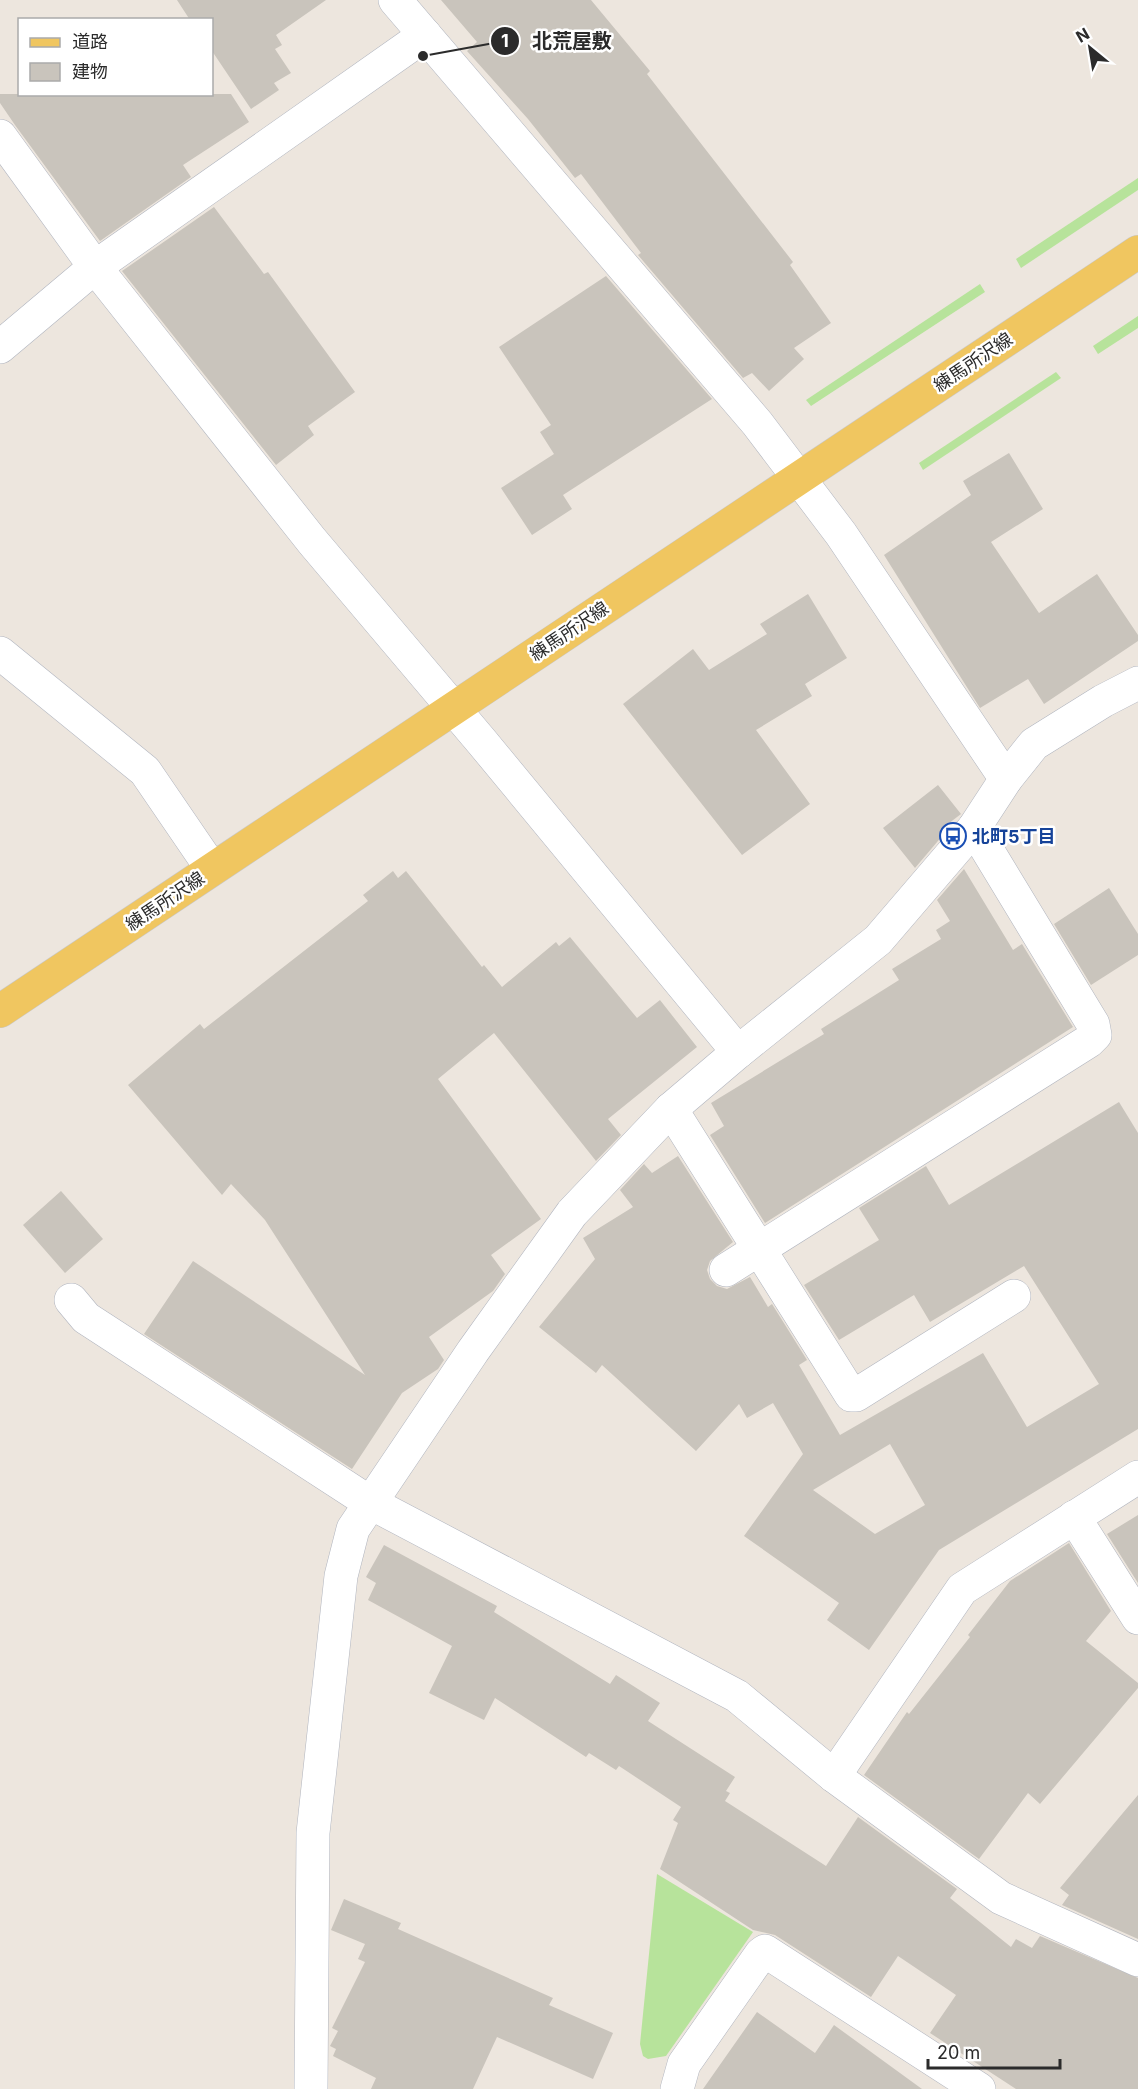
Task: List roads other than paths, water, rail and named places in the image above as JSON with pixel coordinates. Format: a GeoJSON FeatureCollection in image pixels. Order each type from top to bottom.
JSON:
{"type":"FeatureCollection","features":[{"type":"Feature","properties":{"kind":"main road","name":"練馬所沢線"},"geometry":{"type":"LineString","coordinates":[[0,1011],[1138,252]]}},
{"type":"Feature","properties":{"kind":"street"},"geometry":{"type":"LineString","coordinates":[[395,0],[757,423],[800,478],[1006,779]]}},
{"type":"Feature","properties":{"kind":"street"},"geometry":{"type":"LineString","coordinates":[[0,347],[95,267],[425,35]]}},
{"type":"Feature","properties":{"kind":"street"},"geometry":{"type":"LineString","coordinates":[[0,136],[95,267],[312,541],[454,708],[738,1052]]}},
{"type":"Feature","properties":{"kind":"street"},"geometry":{"type":"LineString","coordinates":[[0,653],[145,771],[212,869]]}},
{"type":"Feature","properties":{"kind":"street"},"geometry":{"type":"LineString","coordinates":[[311,2089],[313,1833],[341,1576],[353,1529],[369,1502],[572,1213],[671,1109],[878,940],[974,828],[1006,779],[1034,744],[1103,701],[1138,683]]}},
{"type":"Feature","properties":{"kind":"street"},"geometry":{"type":"LineString","coordinates":[[726,1270],[1079,1048],[1095,1035],[1093,1024],[974,828]]}},
{"type":"Feature","properties":{"kind":"street"},"geometry":{"type":"LineString","coordinates":[[671,1109],[851,1395],[856,1395],[1014,1296]]}},
{"type":"Feature","properties":{"kind":"street"},"geometry":{"type":"LineString","coordinates":[[71,1300],[96,1324],[369,1502],[736,1696],[834,1776],[1001,1898],[1138,1960]]}},
{"type":"Feature","properties":{"kind":"street"},"geometry":{"type":"LineString","coordinates":[[834,1776],[962,1589],[1138,1477]]}},
{"type":"Feature","properties":{"kind":"street"},"geometry":{"type":"LineString","coordinates":[[1074,1517],[1138,1618]]}},
{"type":"Feature","properties":{"kind":"street"},"geometry":{"type":"LineString","coordinates":[[677,2089],[684,2064],[765,1951],[980,2089]]}},
{"type":"Feature","properties":{"kind":"place","name":"北荒屋敷"},"geometry":{"type":"Point","coordinates":[423,56]}},
{"type":"Feature","properties":{"kind":"place","name":"北町5丁目"},"geometry":{"type":"Point","coordinates":[953,836]}}]}
